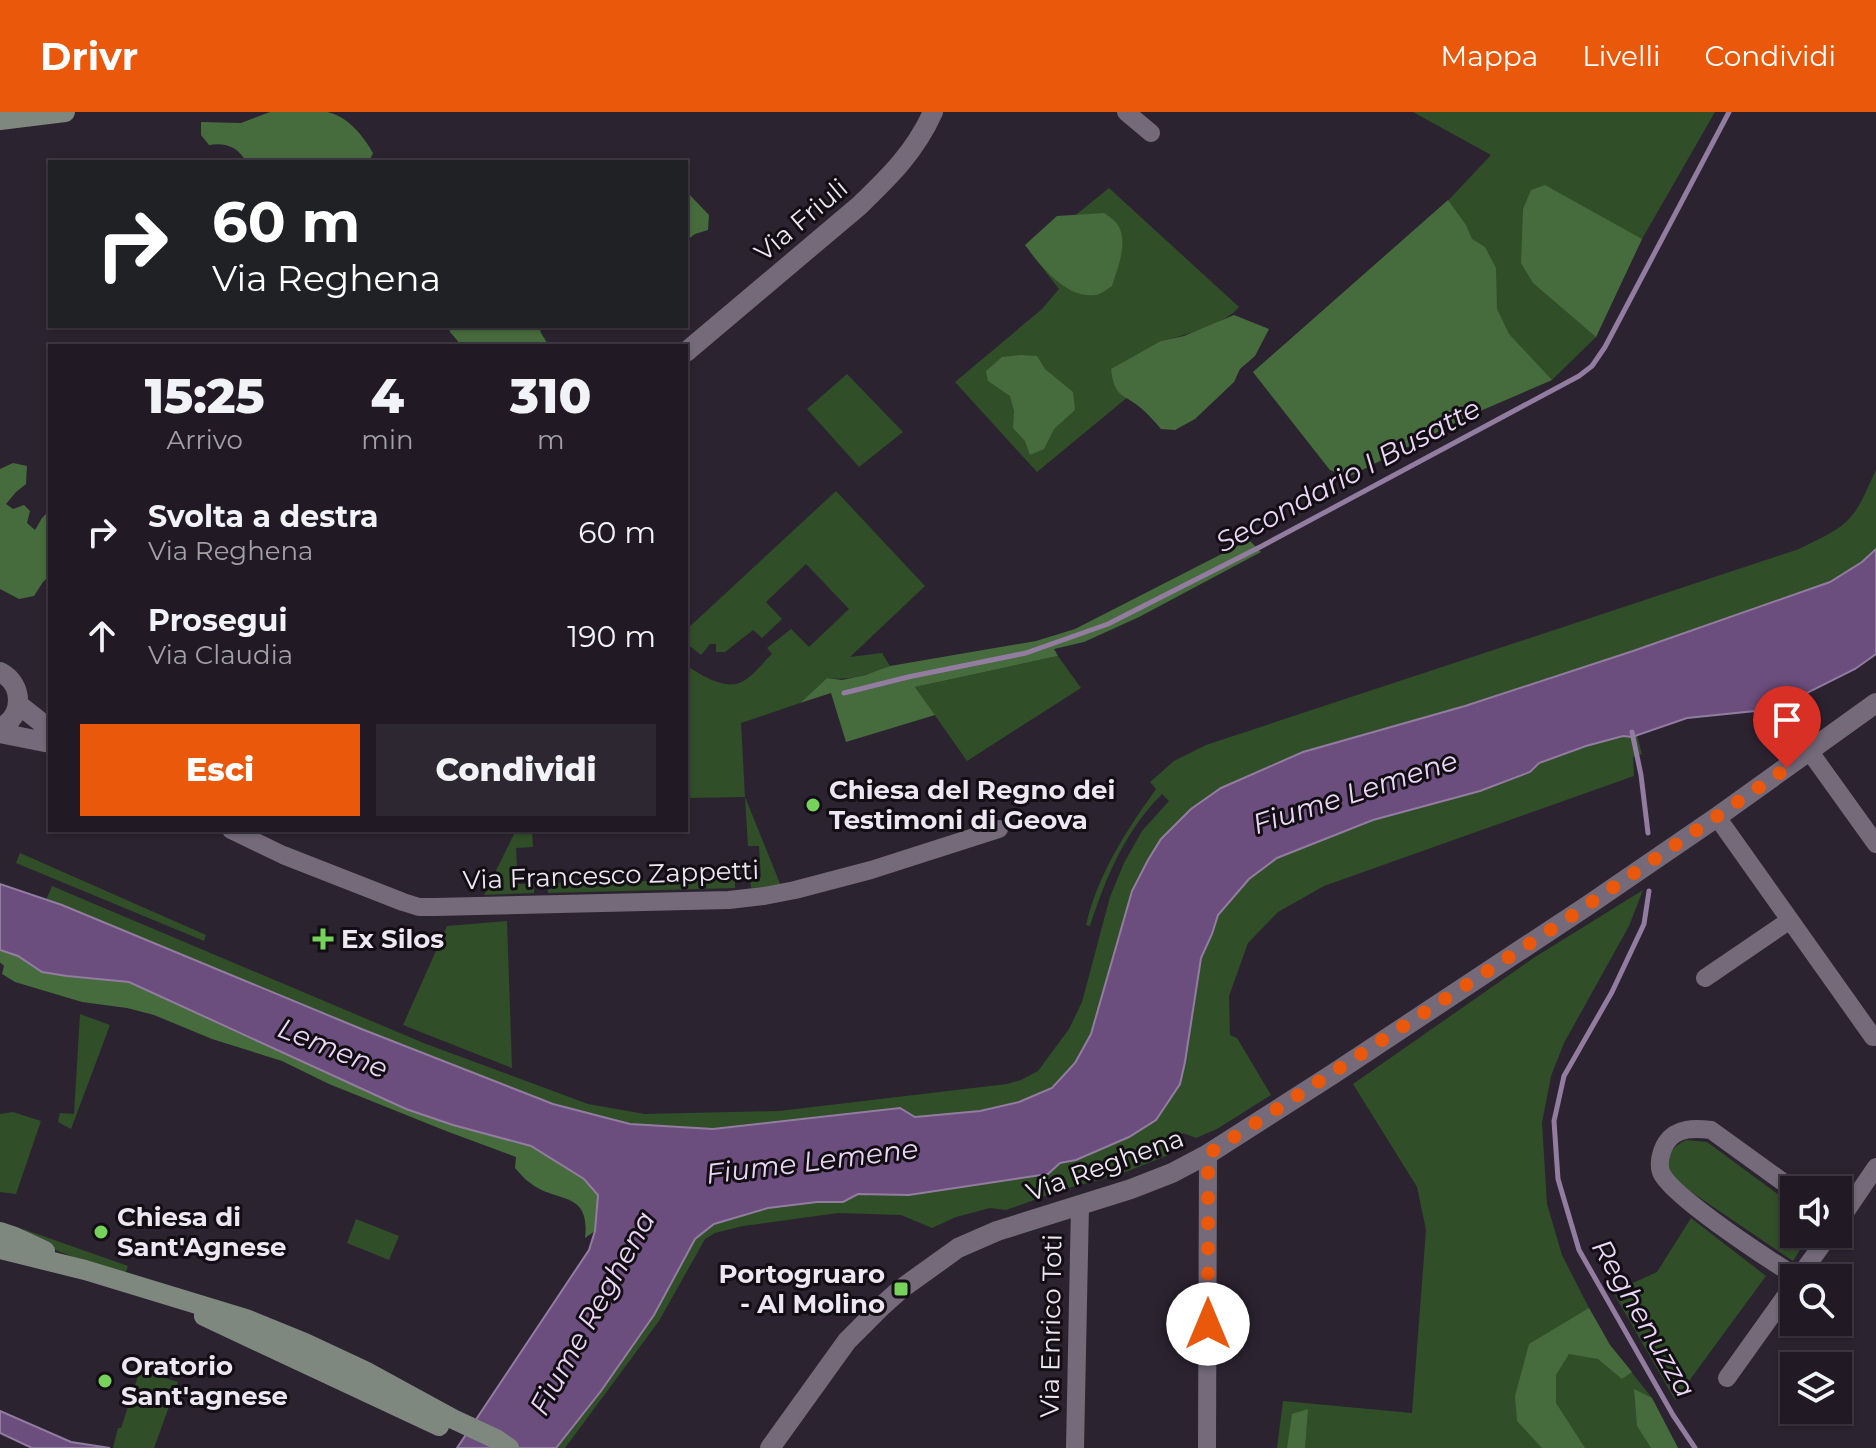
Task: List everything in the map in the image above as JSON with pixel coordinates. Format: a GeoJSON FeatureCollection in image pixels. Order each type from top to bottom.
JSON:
{"type":"FeatureCollection","features":[{"type":"Feature","properties":{"kind":"main road"},"geometry":{"type":"LineString","coordinates":[[0,120],[65,112]]}},
{"type":"Feature","properties":{"kind":"main road"},"geometry":{"type":"LineString","coordinates":[[0,1232],[85,1270]]}},
{"type":"Feature","properties":{"kind":"main road"},"geometry":{"type":"LineString","coordinates":[[0,1249],[208,1306],[305,1343],[365,1371],[487,1448]]}},
{"type":"Feature","properties":{"kind":"main road"},"geometry":{"type":"LineString","coordinates":[[161,1294],[421,1417],[496,1439],[509,1448]]}},
{"type":"Feature","properties":{"kind":"street","name":"Via Friuli"},"geometry":{"type":"LineString","coordinates":[[688,350],[859,206],[890,176],[914,147],[933,112]]}},
{"type":"Feature","properties":{"kind":"street"},"geometry":{"type":"LineString","coordinates":[[1126,112],[1151,133]]}},
{"type":"Feature","properties":{"kind":"street"},"geometry":{"type":"LineString","coordinates":[[0,672],[14,685],[18,704],[14,717],[0,731]]}},
{"type":"Feature","properties":{"kind":"street","name":"Via Reghena"},"geometry":{"type":"LineString","coordinates":[[770,1448],[847,1341],[919,1274],[958,1248],[997,1231],[1131,1189],[1172,1173],[1208,1154],[1655,860],[1876,703]]}},
{"type":"Feature","properties":{"kind":"street"},"geometry":{"type":"LineString","coordinates":[[18,704],[48,726]]}},
{"type":"Feature","properties":{"kind":"street"},"geometry":{"type":"LineString","coordinates":[[0,731],[48,743]]}},
{"type":"Feature","properties":{"kind":"street"},"geometry":{"type":"LineString","coordinates":[[1810,752],[1876,844]]}},
{"type":"Feature","properties":{"kind":"street"},"geometry":{"type":"LineString","coordinates":[[1717,817],[1873,1037]]}},
{"type":"Feature","properties":{"kind":"street","name":"Via Francesco Zappetti"},"geometry":{"type":"LineString","coordinates":[[235,832],[283,855],[403,902],[419,907],[435,907],[729,900],[764,896],[871,870],[999,829]]}},
{"type":"Feature","properties":{"kind":"street"},"geometry":{"type":"LineString","coordinates":[[1705,978],[1790,920]]}},
{"type":"Feature","properties":{"kind":"street"},"geometry":{"type":"LineString","coordinates":[[1780,1180],[1711,1130],[1695,1128],[1677,1132],[1666,1142],[1659,1163],[1662,1175],[1673,1189],[1780,1267]]}},
{"type":"Feature","properties":{"kind":"street"},"geometry":{"type":"LineString","coordinates":[[1207,1448],[1208,1154]]}},
{"type":"Feature","properties":{"kind":"street"},"geometry":{"type":"LineString","coordinates":[[1852,1202],[1876,1167]]}},
{"type":"Feature","properties":{"kind":"street","name":"Via Enrico Toti"},"geometry":{"type":"LineString","coordinates":[[1075,1448],[1080,1205]]}},
{"type":"Feature","properties":{"kind":"street"},"geometry":{"type":"LineString","coordinates":[[1727,1378],[1780,1304]]}},
{"type":"Feature","properties":{"kind":"street"},"geometry":{"type":"LineString","coordinates":[[259,1342],[292,1347],[338,1371],[365,1371],[375,1387],[405,1402],[421,1417]]}},
{"type":"Feature","properties":{"kind":"green space"},"geometry":{"type":"Polygon","coordinates":[[[270,112],[327,112],[342,118],[354,128],[373,153],[370,160],[245,160],[235,149],[226,145],[209,145],[201,135],[201,122],[241,123],[270,112]]]}},
{"type":"Feature","properties":{"kind":"green space"},"geometry":{"type":"Polygon","coordinates":[[[1413,112],[1715,112],[1642,239],[1596,337],[1552,380],[1473,414],[1348,477],[1330,470],[1253,372],[1443,206],[1491,155],[1413,112]]]}},
{"type":"Feature","properties":{"kind":"green space"},"geometry":{"type":"Polygon","coordinates":[[[1545,185],[1642,239],[1596,337],[1533,283],[1521,263],[1523,209],[1531,190],[1545,185]]]}},
{"type":"Feature","properties":{"kind":"green space"},"geometry":{"type":"Polygon","coordinates":[[[1109,188],[1239,307],[1214,324],[1161,341],[1129,396],[1037,472],[955,382],[1042,309],[1059,289],[1030,252],[1109,188]]]}},
{"type":"Feature","properties":{"kind":"green space"},"geometry":{"type":"Polygon","coordinates":[[[688,193],[709,215],[708,230],[688,239],[688,193]]]}},
{"type":"Feature","properties":{"kind":"green space"},"geometry":{"type":"Polygon","coordinates":[[[1448,200],[1472,239],[1485,247],[1496,268],[1497,309],[1509,334],[1552,380],[1473,414],[1348,477],[1330,470],[1253,372],[1448,200]]]}},
{"type":"Feature","properties":{"kind":"green space"},"geometry":{"type":"Polygon","coordinates":[[[1104,213],[1119,227],[1122,249],[1112,286],[1099,294],[1084,295],[1064,286],[1046,271],[1025,245],[1057,216],[1104,213]]]}},
{"type":"Feature","properties":{"kind":"green space"},"geometry":{"type":"Polygon","coordinates":[[[1234,315],[1269,329],[1255,356],[1240,369],[1234,382],[1195,419],[1175,430],[1161,429],[1142,409],[1118,391],[1111,369],[1161,341],[1184,336],[1234,315]]]}},
{"type":"Feature","properties":{"kind":"green space"},"geometry":{"type":"Polygon","coordinates":[[[449,328],[540,328],[548,344],[460,344],[449,328]]]}},
{"type":"Feature","properties":{"kind":"green space"},"geometry":{"type":"Polygon","coordinates":[[[1037,356],[1045,369],[1073,392],[1075,410],[1054,429],[1044,449],[1030,455],[1025,441],[1013,428],[1014,411],[1010,396],[988,381],[986,371],[1002,357],[1037,356]]]}},
{"type":"Feature","properties":{"kind":"green space"},"geometry":{"type":"Polygon","coordinates":[[[847,374],[903,432],[859,467],[807,409],[847,374]]]}},
{"type":"Feature","properties":{"kind":"green space"},"geometry":{"type":"Polygon","coordinates":[[[13,463],[27,466],[26,484],[6,504],[13,509],[24,505],[30,511],[27,523],[35,530],[48,512],[48,577],[34,596],[19,599],[0,589],[0,469],[13,463]]]}},
{"type":"Feature","properties":{"kind":"green space"},"geometry":{"type":"Polygon","coordinates":[[[1876,470],[1876,631],[1631,713],[1642,754],[1633,757],[1634,776],[1324,886],[1278,912],[1248,943],[1229,996],[1230,1035],[1237,1038],[1271,1095],[1217,1129],[1196,1138],[1183,1133],[1166,1156],[1118,1175],[1068,1188],[1006,1210],[990,1208],[956,1217],[932,1228],[901,1215],[838,1213],[743,1226],[715,1233],[705,1239],[659,1321],[565,1448],[457,1448],[589,1250],[597,1231],[598,1195],[558,1163],[129,982],[0,963],[0,883],[46,900],[52,886],[426,1044],[588,1104],[645,1114],[779,1111],[1007,1084],[1038,1071],[1069,1029],[1082,1002],[1110,897],[1142,831],[1169,801],[1162,794],[1127,839],[1110,872],[1090,926],[1086,925],[1098,888],[1124,837],[1156,789],[1150,782],[1174,761],[1206,745],[1799,549],[1831,533],[1853,515],[1876,470]]]}},
{"type":"Feature","properties":{"kind":"green space"},"geometry":{"type":"Polygon","coordinates":[[[836,491],[925,586],[850,657],[882,653],[890,666],[852,678],[827,678],[800,703],[741,723],[745,797],[688,798],[688,666],[717,682],[736,684],[756,671],[772,654],[767,648],[791,629],[809,647],[849,609],[806,564],[766,602],[782,619],[762,638],[753,630],[725,652],[716,652],[716,644],[710,644],[701,655],[688,645],[688,628],[836,491]]]}},
{"type":"Feature","properties":{"kind":"green space"},"geometry":{"type":"Polygon","coordinates":[[[1249,540],[1261,552],[1139,617],[1084,642],[1054,649],[1058,656],[915,687],[935,715],[846,742],[831,693],[800,703],[827,678],[842,680],[890,666],[1036,641],[1075,629],[1249,540]]]}},
{"type":"Feature","properties":{"kind":"green space"},"geometry":{"type":"Polygon","coordinates":[[[1058,656],[1081,688],[967,761],[915,687],[1058,656]]]}},
{"type":"Feature","properties":{"kind":"green space"},"geometry":{"type":"Polygon","coordinates":[[[745,797],[781,886],[751,888],[750,879],[761,877],[759,846],[748,846],[745,797]]]}},
{"type":"Feature","properties":{"kind":"green space"},"geometry":{"type":"Polygon","coordinates":[[[515,832],[532,832],[533,847],[516,848],[518,884],[534,884],[534,893],[484,895],[515,832]]]}},
{"type":"Feature","properties":{"kind":"green space"},"geometry":{"type":"Polygon","coordinates":[[[20,853],[206,935],[204,941],[16,863],[20,853]]]}},
{"type":"Feature","properties":{"kind":"green space"},"geometry":{"type":"Polygon","coordinates":[[[735,879],[735,888],[548,893],[547,883],[735,879]]]}},
{"type":"Feature","properties":{"kind":"green space"},"geometry":{"type":"Polygon","coordinates":[[[1643,890],[1629,926],[1564,1043],[1551,1076],[1542,1123],[1547,1204],[1562,1255],[1589,1308],[1610,1345],[1652,1398],[1678,1448],[1277,1448],[1283,1401],[1412,1413],[1426,1230],[1417,1187],[1353,1084],[1535,957],[1643,890]]]}},
{"type":"Feature","properties":{"kind":"green space"},"geometry":{"type":"Polygon","coordinates":[[[507,921],[512,1068],[403,1025],[447,926],[507,921]]]}},
{"type":"Feature","properties":{"kind":"green space"},"geometry":{"type":"Polygon","coordinates":[[[0,950],[18,956],[42,972],[128,982],[406,1109],[531,1146],[584,1179],[598,1195],[595,1231],[585,1238],[585,1222],[577,1205],[527,1181],[515,1168],[516,1157],[329,1084],[282,1061],[212,1039],[154,1015],[82,1002],[15,982],[2,974],[4,966],[0,962],[0,950]]]}},
{"type":"Feature","properties":{"kind":"green space"},"geometry":{"type":"Polygon","coordinates":[[[80,1014],[110,1025],[71,1129],[58,1122],[60,1113],[74,1114],[80,1014]]]}},
{"type":"Feature","properties":{"kind":"green space"},"geometry":{"type":"Polygon","coordinates":[[[13,1112],[41,1121],[16,1194],[0,1192],[0,1114],[13,1112]]]}},
{"type":"Feature","properties":{"kind":"green space"},"geometry":{"type":"Polygon","coordinates":[[[1686,1140],[1707,1142],[1780,1196],[1780,1248],[1801,1248],[1793,1261],[1678,1183],[1667,1172],[1671,1152],[1686,1140]]]}},
{"type":"Feature","properties":{"kind":"green space"},"geometry":{"type":"Polygon","coordinates":[[[1691,1218],[1766,1276],[1675,1400],[1613,1292],[1657,1272],[1691,1218]]]}},
{"type":"Feature","properties":{"kind":"green space"},"geometry":{"type":"Polygon","coordinates":[[[356,1219],[399,1236],[389,1260],[347,1243],[356,1219]]]}},
{"type":"Feature","properties":{"kind":"green space"},"geometry":{"type":"Polygon","coordinates":[[[23,1229],[128,1266],[125,1274],[40,1243],[23,1229]]]}},
{"type":"Feature","properties":{"kind":"green space"},"geometry":{"type":"Polygon","coordinates":[[[1589,1308],[1610,1345],[1632,1372],[1622,1379],[1598,1359],[1569,1354],[1556,1375],[1556,1403],[1585,1448],[1542,1448],[1517,1421],[1515,1396],[1529,1344],[1589,1308]]]}},
{"type":"Feature","properties":{"kind":"green space"},"geometry":{"type":"Polygon","coordinates":[[[140,1370],[178,1382],[154,1448],[113,1448],[118,1428],[121,1428],[140,1370]]]}},
{"type":"Feature","properties":{"kind":"green space"},"geometry":{"type":"Polygon","coordinates":[[[1634,1389],[1652,1398],[1678,1448],[1651,1448],[1637,1426],[1634,1389]]]}},
{"type":"Feature","properties":{"kind":"green space"},"geometry":{"type":"Polygon","coordinates":[[[1308,1409],[1305,1448],[1287,1448],[1292,1414],[1308,1409]]]}},
{"type":"Feature","properties":{"kind":"water"},"geometry":{"type":"Polygon","coordinates":[[[1876,549],[1876,654],[1855,669],[1775,709],[1687,718],[1632,737],[1623,736],[1586,746],[1539,763],[1530,772],[1480,791],[1373,820],[1277,858],[1249,879],[1218,915],[1201,958],[1180,1084],[1156,1120],[1129,1137],[1076,1160],[1060,1163],[1048,1174],[909,1195],[858,1194],[843,1202],[768,1208],[714,1224],[695,1239],[654,1315],[601,1391],[556,1448],[457,1448],[589,1250],[595,1231],[598,1195],[584,1179],[531,1146],[406,1109],[129,982],[42,972],[18,956],[0,950],[0,884],[62,905],[359,1028],[553,1104],[630,1124],[713,1129],[900,1108],[915,1117],[980,1111],[1019,1102],[1052,1088],[1075,1063],[1091,1034],[1132,891],[1148,860],[1161,839],[1191,809],[1221,788],[1303,752],[1465,706],[1830,582],[1862,562],[1876,549]]]}},
{"type":"Feature","properties":{"kind":"water"},"geometry":{"type":"Polygon","coordinates":[[[0,1411],[71,1442],[110,1448],[32,1448],[0,1433],[0,1411]]]}},
{"type":"Feature","properties":{"kind":"waterway","name":"Secondario I Busatte"},"geometry":{"type":"LineString","coordinates":[[844,693],[1026,653],[1108,624],[1262,546],[1579,376],[1592,366],[1605,347],[1729,112]]}},
{"type":"Feature","properties":{"kind":"waterway","name":"Reghenuzza"},"geometry":{"type":"LineString","coordinates":[[1632,732],[1648,833]]}},
{"type":"Feature","properties":{"kind":"waterway","name":"Reghenuzza"},"geometry":{"type":"LineString","coordinates":[[1649,891],[1644,924],[1612,992],[1564,1076],[1554,1121],[1558,1179],[1579,1250],[1695,1448]]}},
{"type":"Feature","properties":{"kind":"place","name":"Chiesa del Regno dei Testimoni di Geova"},"geometry":{"type":"Point","coordinates":[813,805]}},
{"type":"Feature","properties":{"kind":"place","name":"Ex Silos"},"geometry":{"type":"Point","coordinates":[323,939]}},
{"type":"Feature","properties":{"kind":"place","name":"Chiesa di Sant'Agnese"},"geometry":{"type":"Point","coordinates":[101,1232]}},
{"type":"Feature","properties":{"kind":"place","name":"Portogruaro - Al Molino"},"geometry":{"type":"Point","coordinates":[901,1289]}},
{"type":"Feature","properties":{"kind":"place","name":"Oratorio Sant'agnese"},"geometry":{"type":"Point","coordinates":[105,1381]}},
{"type":"Feature","properties":{"kind":"route"},"geometry":{"type":"LineString","coordinates":[[1208,1324],[1208,1154],[1567,919],[1787,768]]}},
{"type":"Feature","properties":{"kind":"water label","name":"Fiume Lemene"},"geometry":{"type":"Point","coordinates":[1355,792]}},
{"type":"Feature","properties":{"kind":"water label","name":"Lemene"},"geometry":{"type":"Point","coordinates":[333,1048]}},
{"type":"Feature","properties":{"kind":"water label","name":"Fiume Lemene"},"geometry":{"type":"Point","coordinates":[812,1161]}},
{"type":"Feature","properties":{"kind":"water label","name":"Fiume Reghena"},"geometry":{"type":"Point","coordinates":[592,1313]}}]}
